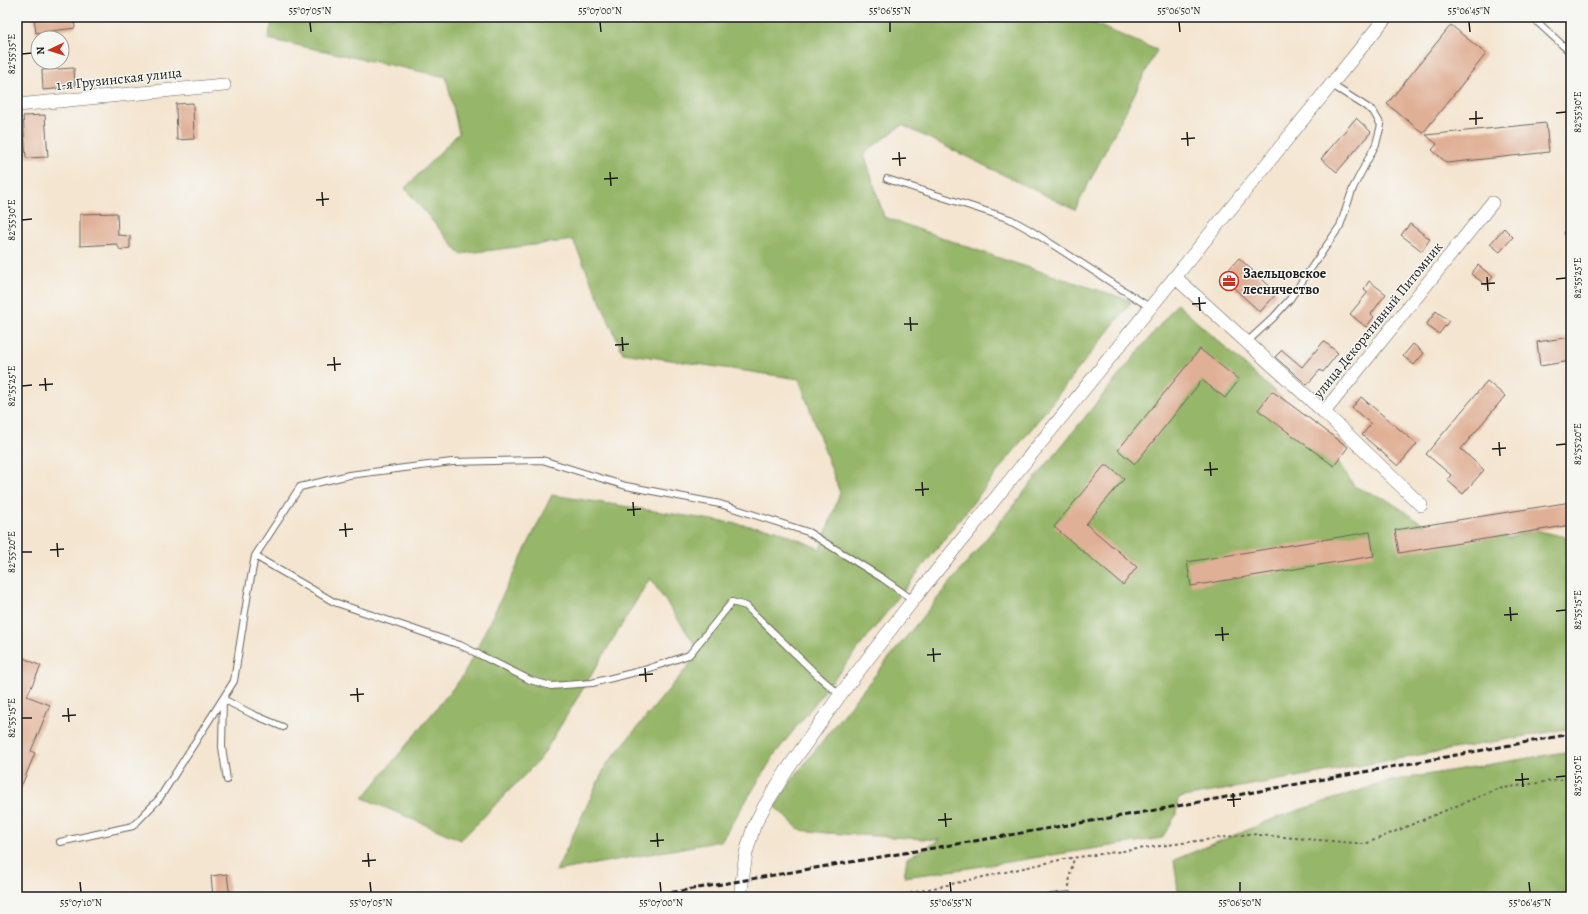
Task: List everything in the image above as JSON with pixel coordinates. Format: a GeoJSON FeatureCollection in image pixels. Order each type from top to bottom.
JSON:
{"type":"FeatureCollection","features":[{"type":"Feature","properties":{"kind":"street"},"geometry":{"type":"LineString","coordinates":[[740,897],[746,853],[754,826],[787,770],[840,695],[913,600],[1176,278],[1386,17]]}},
{"type":"Feature","properties":{"kind":"street","name":"1-я Грузинская улица"},"geometry":{"type":"LineString","coordinates":[[17,105],[224,85]]}},
{"type":"Feature","properties":{"kind":"street","name":"улица Декоративный Питомник"},"geometry":{"type":"LineString","coordinates":[[1176,278],[1324,412],[1492,203]]}},
{"type":"Feature","properties":{"kind":"street"},"geometry":{"type":"LineString","coordinates":[[1324,412],[1421,505]]}},
{"type":"Feature","properties":{"kind":"lane"},"geometry":{"type":"LineString","coordinates":[[1532,17],[1571,53]]}},
{"type":"Feature","properties":{"kind":"lane"},"geometry":{"type":"LineString","coordinates":[[1247,342],[1273,318],[1290,299],[1340,226],[1353,188],[1376,144],[1381,125],[1374,111],[1332,85]]}},
{"type":"Feature","properties":{"kind":"lane"},"geometry":{"type":"LineString","coordinates":[[887,179],[1010,219],[1030,230],[1151,308]]}},
{"type":"Feature","properties":{"kind":"lane"},"geometry":{"type":"LineString","coordinates":[[60,842],[133,826],[159,798],[234,681],[255,556],[300,487],[349,475],[452,462],[542,460],[626,486],[720,504],[808,532],[882,578],[913,600]]}},
{"type":"Feature","properties":{"kind":"lane"},"geometry":{"type":"LineString","coordinates":[[255,556],[334,602],[460,645],[530,680],[551,686],[592,683],[644,670],[689,655],[732,602],[746,606],[816,674],[840,695]]}},
{"type":"Feature","properties":{"kind":"lane"},"geometry":{"type":"LineString","coordinates":[[223,700],[283,727]]}},
{"type":"Feature","properties":{"kind":"lane"},"geometry":{"type":"LineString","coordinates":[[223,700],[222,747],[227,780]]}},
{"type":"Feature","properties":{"kind":"lane"},"geometry":{"type":"LineString","coordinates":[[1051,897],[1071,896]]}},
{"type":"Feature","properties":{"kind":"path"},"geometry":{"type":"LineString","coordinates":[[893,897],[1074,858],[1249,834],[1365,844],[1497,789],[1571,778]]}},
{"type":"Feature","properties":{"kind":"path"},"geometry":{"type":"LineString","coordinates":[[1071,896],[1070,875],[1074,858]]}},
{"type":"Feature","properties":{"kind":"green space"},"geometry":{"type":"Polygon","coordinates":[[[273,17],[1078,17],[1157,50],[1075,210],[902,125],[864,153],[884,217],[1002,259],[1132,301],[775,754],[721,841],[556,871],[606,765],[700,652],[650,578],[541,758],[461,840],[363,798],[463,676],[552,495],[776,530],[820,549],[840,493],[799,379],[623,353],[573,240],[460,254],[405,188],[459,133],[446,77],[268,39],[273,17]]]}},
{"type":"Feature","properties":{"kind":"green space"},"geometry":{"type":"Polygon","coordinates":[[[1177,304],[1315,428],[1355,487],[1386,499],[1444,538],[1479,519],[1508,538],[1534,530],[1571,538],[1571,728],[1178,798],[1176,815],[1162,838],[904,877],[907,858],[940,840],[800,830],[775,807],[792,780],[841,717],[1177,304]]]}},
{"type":"Feature","properties":{"kind":"green space"},"geometry":{"type":"Polygon","coordinates":[[[1571,751],[1571,897],[1179,897],[1174,860],[1281,816],[1389,781],[1571,751]]]}},
{"type":"Feature","properties":{"kind":"building"},"geometry":{"type":"Polygon","coordinates":[[[34,17],[74,17],[75,28],[59,30],[36,30],[34,17]]]}},
{"type":"Feature","properties":{"kind":"building"},"geometry":{"type":"Polygon","coordinates":[[[1451,25],[1486,54],[1423,133],[1387,104],[1451,25]]]}},
{"type":"Feature","properties":{"kind":"building"},"geometry":{"type":"Polygon","coordinates":[[[70,68],[74,68],[75,87],[43,90],[42,70],[70,70],[70,68]]]}},
{"type":"Feature","properties":{"kind":"building"},"geometry":{"type":"Polygon","coordinates":[[[193,103],[194,139],[177,140],[176,104],[193,103]]]}},
{"type":"Feature","properties":{"kind":"building"},"geometry":{"type":"Polygon","coordinates":[[[45,115],[48,157],[26,158],[23,116],[45,115]]]}},
{"type":"Feature","properties":{"kind":"building"},"geometry":{"type":"Polygon","coordinates":[[[1356,118],[1371,132],[1337,172],[1321,159],[1356,118]]]}},
{"type":"Feature","properties":{"kind":"building"},"geometry":{"type":"Polygon","coordinates":[[[1546,123],[1549,152],[1447,163],[1432,150],[1437,144],[1426,135],[1546,123]]]}},
{"type":"Feature","properties":{"kind":"building"},"geometry":{"type":"Polygon","coordinates":[[[117,213],[118,235],[130,236],[130,248],[120,250],[117,244],[80,246],[80,214],[117,213]]]}},
{"type":"Feature","properties":{"kind":"building"},"geometry":{"type":"Polygon","coordinates":[[[1410,224],[1430,239],[1422,251],[1401,235],[1410,224]]]}},
{"type":"Feature","properties":{"kind":"building"},"geometry":{"type":"Polygon","coordinates":[[[1504,228],[1513,237],[1500,252],[1490,244],[1504,228]]]}},
{"type":"Feature","properties":{"kind":"building"},"geometry":{"type":"Polygon","coordinates":[[[1239,258],[1277,293],[1260,312],[1222,277],[1239,258]]]}},
{"type":"Feature","properties":{"kind":"building"},"geometry":{"type":"Polygon","coordinates":[[[1478,265],[1493,277],[1486,285],[1471,274],[1478,265]]]}},
{"type":"Feature","properties":{"kind":"building"},"geometry":{"type":"Polygon","coordinates":[[[1369,281],[1386,294],[1371,314],[1374,317],[1366,327],[1350,314],[1368,292],[1364,289],[1369,281]]]}},
{"type":"Feature","properties":{"kind":"building"},"geometry":{"type":"Polygon","coordinates":[[[1436,311],[1449,321],[1439,334],[1426,325],[1436,311]]]}},
{"type":"Feature","properties":{"kind":"building"},"geometry":{"type":"Polygon","coordinates":[[[1571,337],[1571,361],[1540,366],[1537,342],[1571,337]]]}},
{"type":"Feature","properties":{"kind":"building"},"geometry":{"type":"Polygon","coordinates":[[[1324,341],[1338,353],[1323,372],[1320,370],[1307,385],[1275,357],[1282,350],[1302,367],[1324,341]]]}},
{"type":"Feature","properties":{"kind":"building"},"geometry":{"type":"Polygon","coordinates":[[[1413,344],[1424,353],[1414,365],[1403,356],[1413,344]]]}},
{"type":"Feature","properties":{"kind":"building"},"geometry":{"type":"Polygon","coordinates":[[[1200,349],[1239,380],[1225,398],[1202,380],[1135,464],[1118,450],[1200,349]]]}},
{"type":"Feature","properties":{"kind":"building"},"geometry":{"type":"Polygon","coordinates":[[[1487,381],[1505,396],[1461,449],[1484,470],[1463,494],[1447,480],[1451,475],[1426,454],[1487,381]]]}},
{"type":"Feature","properties":{"kind":"building"},"geometry":{"type":"Polygon","coordinates":[[[1272,391],[1348,447],[1334,466],[1258,410],[1272,391]]]}},
{"type":"Feature","properties":{"kind":"building"},"geometry":{"type":"Polygon","coordinates":[[[1361,397],[1417,444],[1398,466],[1362,435],[1371,424],[1352,408],[1361,397]]]}},
{"type":"Feature","properties":{"kind":"building"},"geometry":{"type":"Polygon","coordinates":[[[1104,466],[1108,466],[1124,479],[1086,524],[1137,567],[1123,585],[1054,527],[1104,466]]]}},
{"type":"Feature","properties":{"kind":"building"},"geometry":{"type":"Polygon","coordinates":[[[1571,502],[1571,525],[1399,553],[1395,530],[1571,502]]]}},
{"type":"Feature","properties":{"kind":"building"},"geometry":{"type":"Polygon","coordinates":[[[1370,532],[1374,556],[1191,586],[1187,562],[1370,532]]]}},
{"type":"Feature","properties":{"kind":"building"},"geometry":{"type":"Polygon","coordinates":[[[17,655],[41,666],[27,696],[50,705],[31,751],[35,753],[17,797],[17,655]]]}},
{"type":"Feature","properties":{"kind":"building"},"geometry":{"type":"Polygon","coordinates":[[[227,874],[230,897],[213,897],[211,876],[227,874]]]}},
{"type":"Feature","properties":{"kind":"railway"},"geometry":{"type":"LineString","coordinates":[[645,897],[1139,813],[1571,734]]}},
{"type":"Feature","properties":{"kind":"place","name":"Заельцовское лесничество"},"geometry":{"type":"Point","coordinates":[1229,281]}}]}
